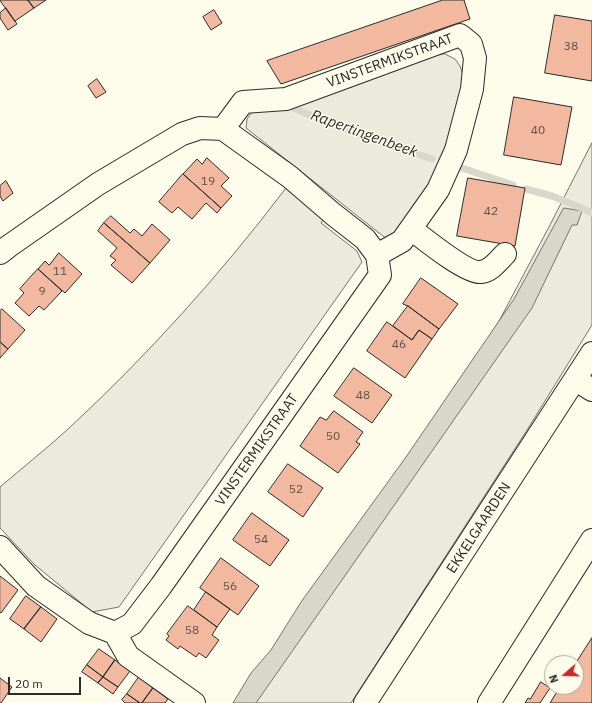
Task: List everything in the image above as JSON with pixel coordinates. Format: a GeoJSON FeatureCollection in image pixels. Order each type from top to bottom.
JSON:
{"type":"FeatureCollection","features":[{"type":"Feature","properties":{"kind":"street","name":"VINSTERMIKSTRAAT"},"geometry":{"type":"LineString","coordinates":[[115,633],[132,624],[161,586],[380,275],[378,255],[402,240],[438,190],[456,150],[472,89],[475,58],[471,44],[460,35],[286,99],[243,102],[223,129]]}},
{"type":"Feature","properties":{"kind":"street"},"geometry":{"type":"LineString","coordinates":[[0,253],[98,184],[182,134],[200,128],[223,129],[290,177],[365,239],[378,255]]}},
{"type":"Feature","properties":{"kind":"street"},"geometry":{"type":"LineString","coordinates":[[411,229],[459,264],[479,273],[492,267],[505,254]]}},
{"type":"Feature","properties":{"kind":"street","name":"EKKELGAARDEN"},"geometry":{"type":"LineString","coordinates":[[365,703],[584,385],[592,354]]}},
{"type":"Feature","properties":{"kind":"street"},"geometry":{"type":"LineString","coordinates":[[489,703],[592,540]]}},
{"type":"Feature","properties":{"kind":"street"},"geometry":{"type":"LineString","coordinates":[[0,547],[36,586],[89,623],[115,633],[128,656],[194,703]]}},
{"type":"Feature","properties":{"kind":"shaded area"},"geometry":{"type":"Polygon","coordinates":[[[445,54],[455,59],[460,66],[464,78],[447,144],[434,176],[414,212],[388,240],[246,128],[247,119],[252,112],[437,55],[445,54]]]}},
{"type":"Feature","properties":{"kind":"shaded area"},"geometry":{"type":"Polygon","coordinates":[[[592,143],[592,325],[527,430],[351,703],[252,703],[282,660],[499,321],[592,143]]]}},
{"type":"Feature","properties":{"kind":"shaded area"},"geometry":{"type":"Polygon","coordinates":[[[286,188],[324,218],[321,223],[357,251],[362,262],[119,607],[92,612],[35,565],[0,528],[0,487],[67,430],[154,344],[209,283],[286,188]]]}},
{"type":"Feature","properties":{"kind":"shaded area"},"geometry":{"type":"Polygon","coordinates":[[[564,208],[582,211],[577,225],[572,225],[532,308],[256,703],[233,703],[251,673],[271,650],[301,602],[406,457],[514,299],[564,208]]]}},
{"type":"Feature","properties":{"kind":"building"},"geometry":{"type":"Polygon","coordinates":[[[0,0],[28,0],[34,8],[15,21],[0,0]]]}},
{"type":"Feature","properties":{"kind":"building"},"geometry":{"type":"Polygon","coordinates":[[[28,0],[46,0],[34,8],[28,0]]]}},
{"type":"Feature","properties":{"kind":"building"},"geometry":{"type":"Polygon","coordinates":[[[443,0],[464,0],[470,19],[281,84],[267,61],[443,0]]]}},
{"type":"Feature","properties":{"kind":"building"},"geometry":{"type":"Polygon","coordinates":[[[6,8],[17,24],[8,30],[0,18],[0,13],[6,8]]]}},
{"type":"Feature","properties":{"kind":"building"},"geometry":{"type":"Polygon","coordinates":[[[214,10],[222,23],[211,30],[203,17],[214,10]]]}},
{"type":"Feature","properties":{"kind":"building"},"geometry":{"type":"Polygon","coordinates":[[[555,15],[592,21],[592,81],[545,73],[555,15]]]}},
{"type":"Feature","properties":{"kind":"building"},"geometry":{"type":"Polygon","coordinates":[[[97,79],[106,92],[96,98],[88,86],[97,79]]]}},
{"type":"Feature","properties":{"kind":"building"},"geometry":{"type":"Polygon","coordinates":[[[514,97],[572,107],[561,165],[504,155],[514,97]]]}},
{"type":"Feature","properties":{"kind":"building"},"geometry":{"type":"Polygon","coordinates":[[[207,158],[229,178],[221,186],[232,196],[221,208],[183,174],[197,159],[202,164],[207,158]]]}},
{"type":"Feature","properties":{"kind":"building"},"geometry":{"type":"Polygon","coordinates":[[[183,174],[221,208],[217,213],[206,203],[192,219],[178,207],[172,213],[159,202],[183,174]]]}},
{"type":"Feature","properties":{"kind":"building"},"geometry":{"type":"Polygon","coordinates":[[[468,178],[525,188],[515,246],[457,236],[468,178]]]}},
{"type":"Feature","properties":{"kind":"building"},"geometry":{"type":"Polygon","coordinates":[[[6,181],[13,193],[3,201],[0,196],[0,186],[6,181]]]}},
{"type":"Feature","properties":{"kind":"building"},"geometry":{"type":"Polygon","coordinates":[[[111,216],[130,233],[134,229],[142,236],[152,224],[170,240],[150,263],[104,223],[111,216]]]}},
{"type":"Feature","properties":{"kind":"building"},"geometry":{"type":"Polygon","coordinates":[[[104,223],[150,263],[132,283],[111,265],[116,260],[110,256],[117,248],[98,231],[104,223]]]}},
{"type":"Feature","properties":{"kind":"building"},"geometry":{"type":"Polygon","coordinates":[[[59,253],[82,274],[65,293],[38,269],[45,261],[49,265],[59,253]]]}},
{"type":"Feature","properties":{"kind":"building"},"geometry":{"type":"Polygon","coordinates":[[[38,269],[62,291],[44,310],[39,306],[29,316],[15,303],[24,293],[20,289],[38,269]]]}},
{"type":"Feature","properties":{"kind":"building"},"geometry":{"type":"Polygon","coordinates":[[[421,278],[458,304],[439,329],[408,306],[403,304],[421,278]]]}},
{"type":"Feature","properties":{"kind":"building"},"geometry":{"type":"Polygon","coordinates":[[[408,306],[439,329],[432,339],[419,330],[412,340],[393,326],[408,306]]]}},
{"type":"Feature","properties":{"kind":"building"},"geometry":{"type":"Polygon","coordinates":[[[2,309],[25,330],[8,349],[0,342],[0,311],[2,309]]]}},
{"type":"Feature","properties":{"kind":"building"},"geometry":{"type":"Polygon","coordinates":[[[387,322],[412,340],[419,330],[432,339],[405,378],[367,351],[387,322]]]}},
{"type":"Feature","properties":{"kind":"building"},"geometry":{"type":"Polygon","coordinates":[[[0,342],[8,349],[0,358],[0,342]]]}},
{"type":"Feature","properties":{"kind":"building"},"geometry":{"type":"Polygon","coordinates":[[[354,368],[392,395],[372,423],[334,396],[354,368]]]}},
{"type":"Feature","properties":{"kind":"building"},"geometry":{"type":"Polygon","coordinates":[[[334,411],[363,432],[356,442],[360,444],[338,473],[300,446],[320,417],[326,420],[334,411]]]}},
{"type":"Feature","properties":{"kind":"building"},"geometry":{"type":"Polygon","coordinates":[[[288,464],[323,488],[303,517],[268,492],[288,464]]]}},
{"type":"Feature","properties":{"kind":"building"},"geometry":{"type":"Polygon","coordinates":[[[252,513],[289,540],[270,566],[233,540],[252,513]]]}},
{"type":"Feature","properties":{"kind":"building"},"geometry":{"type":"Polygon","coordinates":[[[221,558],[259,586],[238,615],[200,588],[221,558]]]}},
{"type":"Feature","properties":{"kind":"building"},"geometry":{"type":"Polygon","coordinates":[[[0,576],[18,590],[1,613],[0,612],[0,576]]]}},
{"type":"Feature","properties":{"kind":"building"},"geometry":{"type":"Polygon","coordinates":[[[206,592],[230,609],[217,627],[194,610],[206,592]]]}},
{"type":"Feature","properties":{"kind":"building"},"geometry":{"type":"Polygon","coordinates":[[[26,596],[41,607],[24,629],[10,619],[26,596]]]}},
{"type":"Feature","properties":{"kind":"building"},"geometry":{"type":"Polygon","coordinates":[[[188,606],[217,627],[212,635],[219,640],[206,658],[199,653],[196,657],[180,646],[178,649],[166,640],[169,636],[167,634],[188,606]]]}},
{"type":"Feature","properties":{"kind":"building"},"geometry":{"type":"Polygon","coordinates":[[[41,607],[57,619],[41,642],[24,629],[41,607]]]}},
{"type":"Feature","properties":{"kind":"building"},"geometry":{"type":"Polygon","coordinates":[[[592,638],[592,703],[550,703],[555,695],[584,695],[584,655],[581,655],[592,638]]]}},
{"type":"Feature","properties":{"kind":"building"},"geometry":{"type":"Polygon","coordinates":[[[99,649],[115,660],[103,677],[87,665],[99,649]]]}},
{"type":"Feature","properties":{"kind":"building"},"geometry":{"type":"Polygon","coordinates":[[[115,660],[130,671],[118,687],[103,677],[115,660]]]}},
{"type":"Feature","properties":{"kind":"building"},"geometry":{"type":"Polygon","coordinates":[[[87,665],[103,677],[98,683],[82,672],[87,665]]]}},
{"type":"Feature","properties":{"kind":"building"},"geometry":{"type":"Polygon","coordinates":[[[103,677],[118,687],[113,694],[98,683],[103,677]]]}},
{"type":"Feature","properties":{"kind":"building"},"geometry":{"type":"Polygon","coordinates":[[[139,677],[153,688],[142,703],[127,694],[139,677]]]}},
{"type":"Feature","properties":{"kind":"building"},"geometry":{"type":"Polygon","coordinates":[[[0,678],[12,687],[1,703],[0,703],[0,678]]]}},
{"type":"Feature","properties":{"kind":"building"},"geometry":{"type":"Polygon","coordinates":[[[541,682],[544,684],[544,695],[545,695],[540,703],[525,703],[528,698],[530,699],[541,682]]]}},
{"type":"Feature","properties":{"kind":"building"},"geometry":{"type":"Polygon","coordinates":[[[153,688],[168,699],[165,703],[142,703],[153,688]]]}},
{"type":"Feature","properties":{"kind":"building"},"geometry":{"type":"Polygon","coordinates":[[[127,694],[140,703],[125,703],[122,700],[127,694]]]}},
{"type":"Feature","properties":{"kind":"waterway","name":"Rapertingenbeek"},"geometry":{"type":"LineString","coordinates":[[295,109],[366,137],[432,159]]}},
{"type":"Feature","properties":{"kind":"waterway","name":"Rapertingenbeek"},"geometry":{"type":"LineString","coordinates":[[462,168],[513,185]]}},
{"type":"Feature","properties":{"kind":"waterway","name":"Rapertingenbeek"},"geometry":{"type":"LineString","coordinates":[[526,189],[552,196],[584,209]]}},
{"type":"Feature","properties":{"kind":"waterway","name":"Rapertingenbeek"},"geometry":{"type":"LineString","coordinates":[[586,210],[592,213]]}}]}
